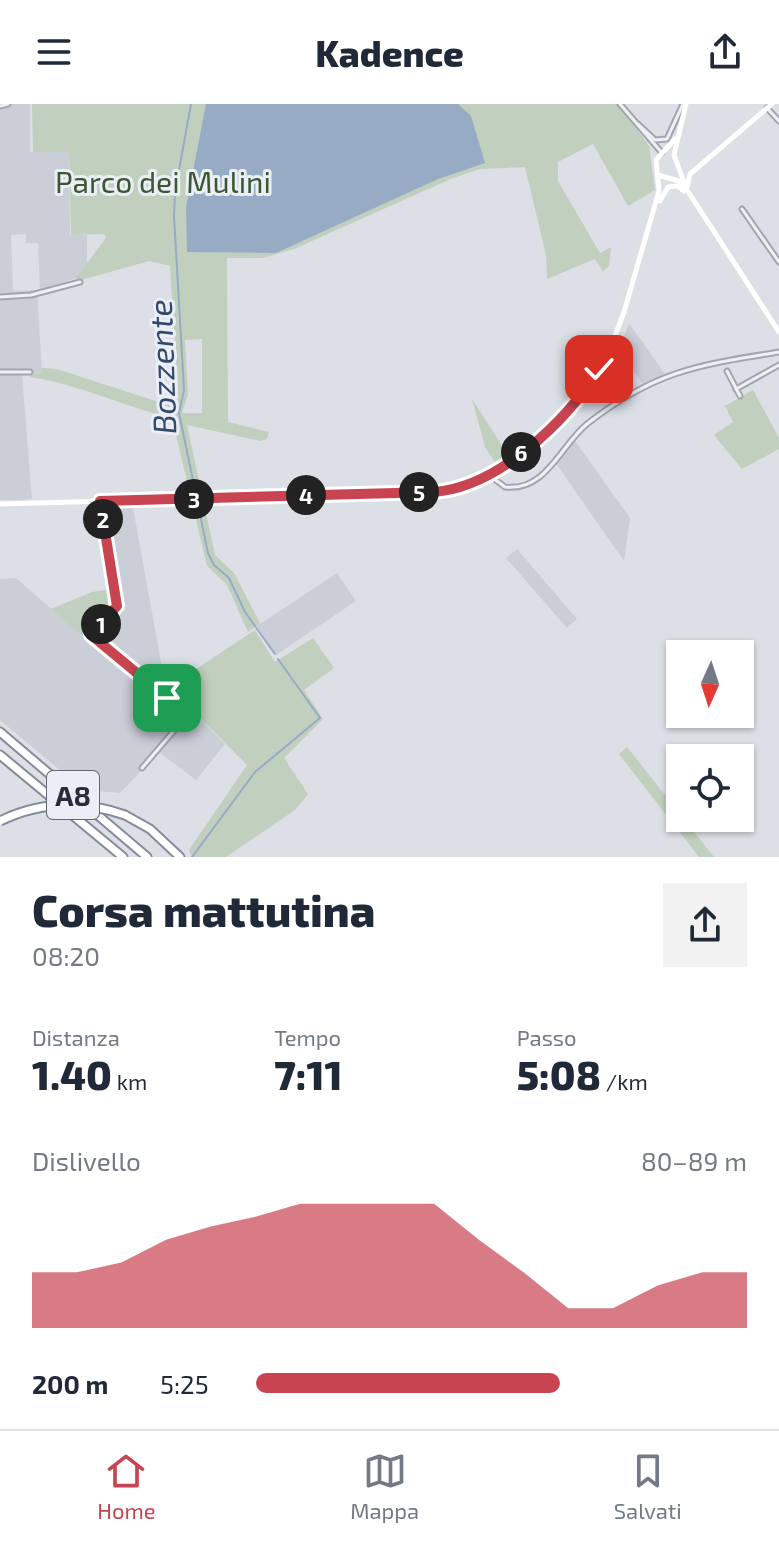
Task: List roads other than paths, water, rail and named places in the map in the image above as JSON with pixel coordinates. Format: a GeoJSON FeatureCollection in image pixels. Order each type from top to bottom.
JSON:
{"type":"FeatureCollection","features":[{"type":"Feature","properties":{"kind":"highway","name":"A8"},"geometry":{"type":"LineString","coordinates":[[0,732],[147,857]]}},
{"type":"Feature","properties":{"kind":"highway","name":"A8"},"geometry":{"type":"LineString","coordinates":[[0,755],[123,857]]}},
{"type":"Feature","properties":{"kind":"highway"},"geometry":{"type":"LineString","coordinates":[[0,821],[36,808],[60,804],[101,808],[125,815],[150,829],[180,857]]}},
{"type":"Feature","properties":{"kind":"street"},"geometry":{"type":"LineString","coordinates":[[0,106],[8,104]]}},
{"type":"Feature","properties":{"kind":"street"},"geometry":{"type":"LineString","coordinates":[[620,104],[655,140],[667,139],[684,104]]}},
{"type":"Feature","properties":{"kind":"street"},"geometry":{"type":"LineString","coordinates":[[659,191],[677,167],[675,139],[684,104]]}},
{"type":"Feature","properties":{"kind":"street"},"geometry":{"type":"LineString","coordinates":[[657,174],[685,178],[770,106],[779,121]]}},
{"type":"Feature","properties":{"kind":"street"},"geometry":{"type":"LineString","coordinates":[[638,124],[653,145],[670,154],[685,178],[688,190],[779,332]]}},
{"type":"Feature","properties":{"kind":"street"},"geometry":{"type":"LineString","coordinates":[[657,159],[675,139]]}},
{"type":"Feature","properties":{"kind":"street"},"geometry":{"type":"LineString","coordinates":[[0,504],[440,491],[468,485],[489,475],[560,419],[599,369],[619,327],[659,191],[653,145]]}},
{"type":"Feature","properties":{"kind":"street"},"geometry":{"type":"LineString","coordinates":[[647,236],[668,187],[681,188],[696,209],[702,212]]}},
{"type":"Feature","properties":{"kind":"street"},"geometry":{"type":"LineString","coordinates":[[742,209],[779,262]]}},
{"type":"Feature","properties":{"kind":"street"},"geometry":{"type":"LineString","coordinates":[[0,297],[31,295],[80,282]]}},
{"type":"Feature","properties":{"kind":"street"},"geometry":{"type":"LineString","coordinates":[[489,475],[508,488],[535,482],[571,438],[620,400],[681,369],[779,352]]}},
{"type":"Feature","properties":{"kind":"street"},"geometry":{"type":"LineString","coordinates":[[736,389],[779,365]]}},
{"type":"Feature","properties":{"kind":"street"},"geometry":{"type":"LineString","coordinates":[[727,371],[740,396]]}},
{"type":"Feature","properties":{"kind":"street"},"geometry":{"type":"LineString","coordinates":[[0,372],[30,372]]}},
{"type":"Feature","properties":{"kind":"street"},"geometry":{"type":"LineString","coordinates":[[100,501],[117,606],[91,635],[182,712],[184,719],[142,768]]}},
{"type":"Feature","properties":{"kind":"water"},"geometry":{"type":"Polygon","coordinates":[[[206,104],[458,104],[471,116],[485,163],[438,179],[276,253],[187,252],[186,207],[206,104]]]}},
{"type":"Feature","properties":{"kind":"waterway","name":"Bozzente"},"geometry":{"type":"LineString","coordinates":[[191,104],[175,192],[174,216],[184,390],[179,413],[208,553],[214,565],[229,578],[245,612],[275,654]]}},
{"type":"Feature","properties":{"kind":"waterway","name":"Bozzente"},"geometry":{"type":"LineString","coordinates":[[192,857],[255,772],[320,718],[278,659]]}},
{"type":"Feature","properties":{"kind":"park label","name":"Parco dei Mulini"},"geometry":{"type":"Point","coordinates":[163,181]}}]}
